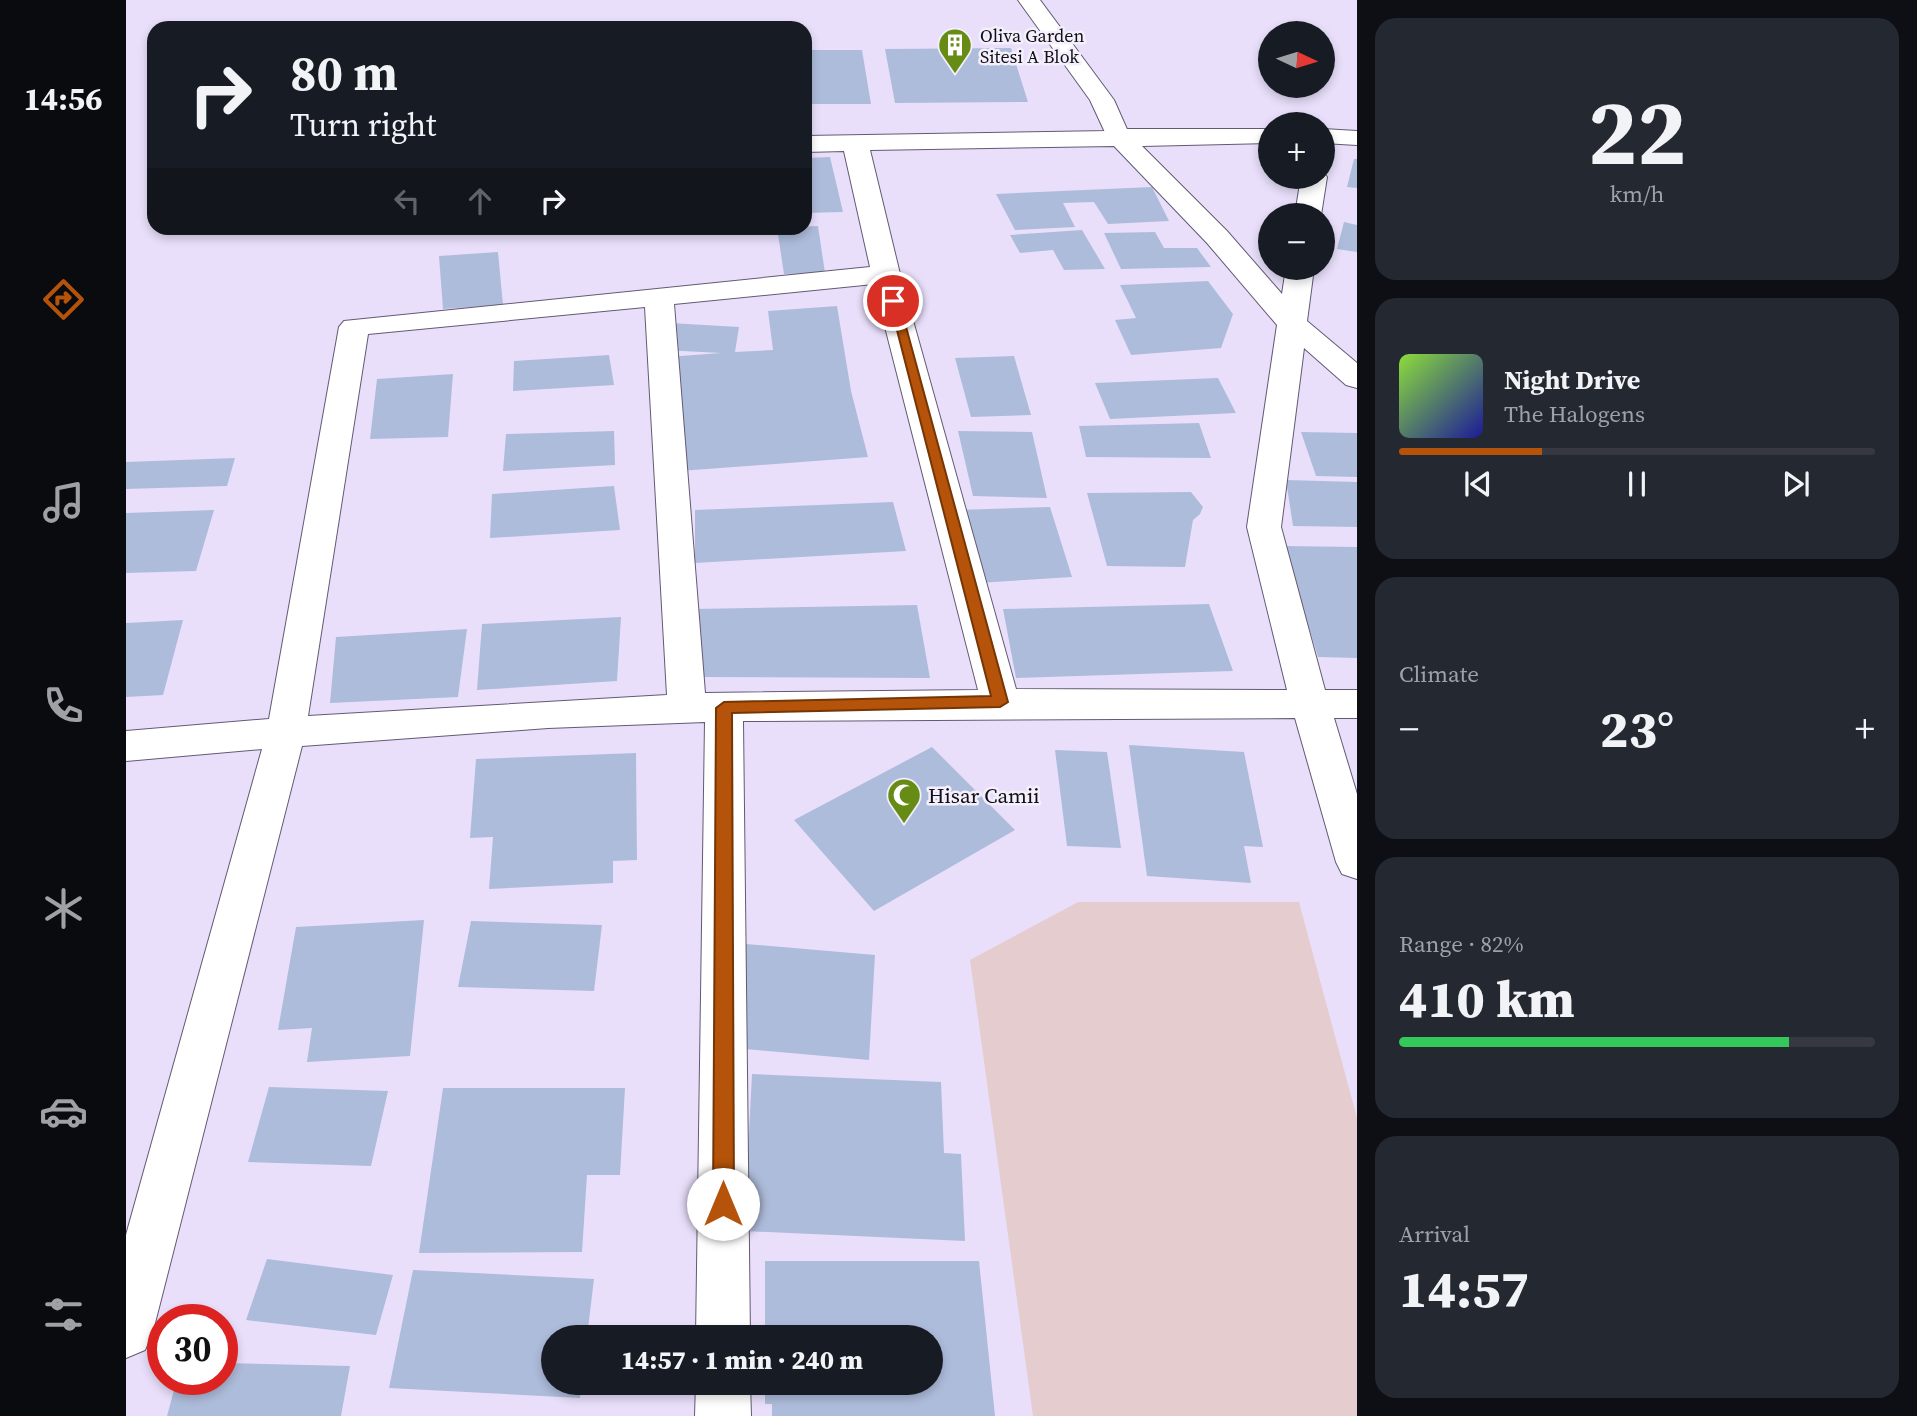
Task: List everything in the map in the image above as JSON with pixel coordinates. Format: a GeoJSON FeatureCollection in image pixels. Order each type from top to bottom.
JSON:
{"type":"FeatureCollection","features":[{"type":"Feature","properties":{"kind":"street"},"geometry":{"type":"LineString","coordinates":[[1029,0],[1102,100],[1118,136],[1217,237],[1291,322],[1357,379]]}},
{"type":"Feature","properties":{"kind":"street"},"geometry":{"type":"LineString","coordinates":[[812,145],[1118,136],[1258,136]]}},
{"type":"Feature","properties":{"kind":"street"},"geometry":{"type":"LineString","coordinates":[[1335,137],[1357,138]]}},
{"type":"Feature","properties":{"kind":"street"},"geometry":{"type":"LineString","coordinates":[[856,142],[886,274],[1000,702]]}},
{"type":"Feature","properties":{"kind":"street"},"geometry":{"type":"LineString","coordinates":[[126,1331],[286,732],[354,327],[886,274]]}},
{"type":"Feature","properties":{"kind":"street"},"geometry":{"type":"LineString","coordinates":[[1298,280],[1264,527],[1310,704],[1357,862]]}},
{"type":"Feature","properties":{"kind":"street"},"geometry":{"type":"LineString","coordinates":[[659,296],[705,708],[723,1325]]}},
{"type":"Feature","properties":{"kind":"street"},"geometry":{"type":"LineString","coordinates":[[126,746],[286,732],[705,708],[1000,702],[1357,704]]}},
{"type":"Feature","properties":{"kind":"street"},"geometry":{"type":"LineString","coordinates":[[723,1395],[723,1416]]}},
{"type":"Feature","properties":{"kind":"shaded area"},"geometry":{"type":"Polygon","coordinates":[[[1078,902],[1299,902],[1357,1118],[1357,1416],[1033,1416],[970,960],[1078,902]]]}},
{"type":"Feature","properties":{"kind":"building","name":"Oliva Garden Sitesi A Blok"},"geometry":{"type":"Polygon","coordinates":[[[1011,48],[1028,102],[895,103],[885,49],[1011,48]]]}},
{"type":"Feature","properties":{"kind":"building"},"geometry":{"type":"Polygon","coordinates":[[[812,50],[862,50],[871,104],[812,104],[812,50]]]}},
{"type":"Feature","properties":{"kind":"building"},"geometry":{"type":"Polygon","coordinates":[[[830,157],[843,212],[812,213],[812,158],[830,157]]]}},
{"type":"Feature","properties":{"kind":"building"},"geometry":{"type":"Polygon","coordinates":[[[1354,159],[1357,159],[1357,188],[1347,187],[1354,159]]]}},
{"type":"Feature","properties":{"kind":"building"},"geometry":{"type":"Polygon","coordinates":[[[1152,187],[1169,221],[1108,224],[1094,202],[1063,203],[1075,227],[1015,230],[996,194],[1152,187]]]}},
{"type":"Feature","properties":{"kind":"building"},"geometry":{"type":"Polygon","coordinates":[[[1344,222],[1357,225],[1357,252],[1337,249],[1344,222]]]}},
{"type":"Feature","properties":{"kind":"building"},"geometry":{"type":"Polygon","coordinates":[[[812,226],[818,226],[825,273],[784,274],[778,235],[812,235],[812,226]]]}},
{"type":"Feature","properties":{"kind":"building"},"geometry":{"type":"Polygon","coordinates":[[[1082,230],[1105,269],[1064,270],[1053,250],[1020,253],[1010,235],[1082,230]]]}},
{"type":"Feature","properties":{"kind":"building"},"geometry":{"type":"Polygon","coordinates":[[[1155,232],[1164,248],[1197,248],[1211,267],[1121,269],[1104,233],[1155,232]]]}},
{"type":"Feature","properties":{"kind":"building"},"geometry":{"type":"Polygon","coordinates":[[[498,252],[503,305],[443,309],[439,256],[498,252]]]}},
{"type":"Feature","properties":{"kind":"building"},"geometry":{"type":"Polygon","coordinates":[[[1208,281],[1233,314],[1221,348],[1131,355],[1115,320],[1136,318],[1120,285],[1208,281]]]}},
{"type":"Feature","properties":{"kind":"building"},"geometry":{"type":"Polygon","coordinates":[[[837,306],[851,391],[868,457],[680,471],[667,357],[721,353],[663,350],[670,323],[739,327],[735,352],[773,350],[768,311],[837,306]]]}},
{"type":"Feature","properties":{"kind":"building"},"geometry":{"type":"Polygon","coordinates":[[[609,355],[614,385],[513,391],[514,361],[609,355]]]}},
{"type":"Feature","properties":{"kind":"building"},"geometry":{"type":"Polygon","coordinates":[[[1014,356],[1031,415],[971,417],[955,358],[1014,356]]]}},
{"type":"Feature","properties":{"kind":"building"},"geometry":{"type":"Polygon","coordinates":[[[453,374],[448,437],[370,439],[377,379],[453,374]]]}},
{"type":"Feature","properties":{"kind":"building"},"geometry":{"type":"Polygon","coordinates":[[[1218,378],[1236,413],[1110,419],[1095,383],[1218,378]]]}},
{"type":"Feature","properties":{"kind":"building"},"geometry":{"type":"Polygon","coordinates":[[[1199,423],[1211,458],[1086,457],[1079,426],[1199,423]]]}},
{"type":"Feature","properties":{"kind":"building"},"geometry":{"type":"Polygon","coordinates":[[[614,431],[615,465],[503,471],[506,434],[614,431]]]}},
{"type":"Feature","properties":{"kind":"building"},"geometry":{"type":"Polygon","coordinates":[[[958,431],[1032,432],[1047,498],[973,496],[958,431]]]}},
{"type":"Feature","properties":{"kind":"building"},"geometry":{"type":"Polygon","coordinates":[[[1301,432],[1357,433],[1357,477],[1316,476],[1301,432]]]}},
{"type":"Feature","properties":{"kind":"building"},"geometry":{"type":"Polygon","coordinates":[[[235,458],[227,486],[126,489],[126,462],[235,458]]]}},
{"type":"Feature","properties":{"kind":"building"},"geometry":{"type":"Polygon","coordinates":[[[1286,480],[1357,482],[1357,527],[1293,526],[1286,480]]]}},
{"type":"Feature","properties":{"kind":"building"},"geometry":{"type":"Polygon","coordinates":[[[614,486],[620,530],[490,538],[492,494],[614,486]]]}},
{"type":"Feature","properties":{"kind":"building"},"geometry":{"type":"Polygon","coordinates":[[[1191,492],[1203,507],[1193,520],[1185,567],[1107,566],[1087,493],[1191,492]]]}},
{"type":"Feature","properties":{"kind":"building"},"geometry":{"type":"Polygon","coordinates":[[[893,502],[906,551],[695,563],[695,510],[893,502]]]}},
{"type":"Feature","properties":{"kind":"building"},"geometry":{"type":"Polygon","coordinates":[[[1050,507],[1072,577],[978,583],[958,510],[1050,507]]]}},
{"type":"Feature","properties":{"kind":"building"},"geometry":{"type":"Polygon","coordinates":[[[214,510],[196,571],[126,573],[126,513],[214,510]]]}},
{"type":"Feature","properties":{"kind":"building"},"geometry":{"type":"Polygon","coordinates":[[[1284,546],[1357,547],[1357,658],[1318,657],[1284,546]]]}},
{"type":"Feature","properties":{"kind":"building"},"geometry":{"type":"Polygon","coordinates":[[[1209,604],[1233,671],[1016,678],[1003,609],[1209,604]]]}},
{"type":"Feature","properties":{"kind":"building"},"geometry":{"type":"Polygon","coordinates":[[[917,605],[930,678],[699,677],[693,609],[917,605]]]}},
{"type":"Feature","properties":{"kind":"building"},"geometry":{"type":"Polygon","coordinates":[[[621,617],[617,681],[477,690],[482,624],[621,617]]]}},
{"type":"Feature","properties":{"kind":"building"},"geometry":{"type":"Polygon","coordinates":[[[183,620],[163,695],[126,697],[126,623],[183,620]]]}},
{"type":"Feature","properties":{"kind":"building"},"geometry":{"type":"Polygon","coordinates":[[[467,629],[458,697],[330,703],[336,637],[467,629]]]}},
{"type":"Feature","properties":{"kind":"building"},"geometry":{"type":"Polygon","coordinates":[[[1129,745],[1244,752],[1263,847],[1244,846],[1251,883],[1147,876],[1129,745]]]}},
{"type":"Feature","properties":{"kind":"building","name":"Hisar Camii"},"geometry":{"type":"Polygon","coordinates":[[[932,747],[1015,830],[874,911],[794,820],[932,747]]]}},
{"type":"Feature","properties":{"kind":"building"},"geometry":{"type":"Polygon","coordinates":[[[1055,750],[1107,752],[1121,848],[1067,846],[1055,750]]]}},
{"type":"Feature","properties":{"kind":"building"},"geometry":{"type":"Polygon","coordinates":[[[636,753],[637,860],[613,861],[613,883],[489,889],[493,837],[470,838],[476,759],[636,753]]]}},
{"type":"Feature","properties":{"kind":"building"},"geometry":{"type":"Polygon","coordinates":[[[424,920],[410,1056],[307,1062],[312,1028],[278,1030],[296,927],[424,920]]]}},
{"type":"Feature","properties":{"kind":"building"},"geometry":{"type":"Polygon","coordinates":[[[471,921],[602,925],[594,991],[458,987],[471,921]]]}},
{"type":"Feature","properties":{"kind":"building"},"geometry":{"type":"Polygon","coordinates":[[[746,944],[875,955],[869,1060],[734,1048],[746,944]]]}},
{"type":"Feature","properties":{"kind":"building"},"geometry":{"type":"Polygon","coordinates":[[[752,1074],[941,1082],[944,1153],[961,1154],[965,1241],[744,1231],[752,1074]]]}},
{"type":"Feature","properties":{"kind":"building"},"geometry":{"type":"Polygon","coordinates":[[[269,1087],[388,1091],[371,1166],[248,1162],[269,1087]]]}},
{"type":"Feature","properties":{"kind":"building"},"geometry":{"type":"Polygon","coordinates":[[[443,1088],[625,1088],[620,1175],[587,1175],[582,1252],[419,1253],[443,1088]]]}},
{"type":"Feature","properties":{"kind":"building"},"geometry":{"type":"Polygon","coordinates":[[[267,1259],[393,1275],[376,1335],[246,1320],[267,1259]]]}},
{"type":"Feature","properties":{"kind":"building"},"geometry":{"type":"Polygon","coordinates":[[[765,1261],[979,1261],[995,1416],[772,1416],[772,1404],[765,1404],[765,1395],[943,1395],[943,1325],[765,1325],[765,1261]]]}},
{"type":"Feature","properties":{"kind":"building"},"geometry":{"type":"Polygon","coordinates":[[[413,1270],[594,1279],[588,1325],[541,1325],[541,1395],[580,1395],[580,1398],[389,1388],[413,1270]]]}},
{"type":"Feature","properties":{"kind":"building"},"geometry":{"type":"Polygon","coordinates":[[[238,1363],[350,1366],[341,1416],[167,1416],[173,1395],[238,1395],[238,1363]]]}},
{"type":"Feature","properties":{"kind":"place","name":"Oliva Garden Sitesi A Blok"},"geometry":{"type":"Point","coordinates":[955,75]}},
{"type":"Feature","properties":{"kind":"place","name":"Hisar Camii"},"geometry":{"type":"Point","coordinates":[904,825]}},
{"type":"Feature","properties":{"kind":"route"},"geometry":{"type":"LineString","coordinates":[[723,1204],[724,708],[1000,702],[893,301]]}}]}
